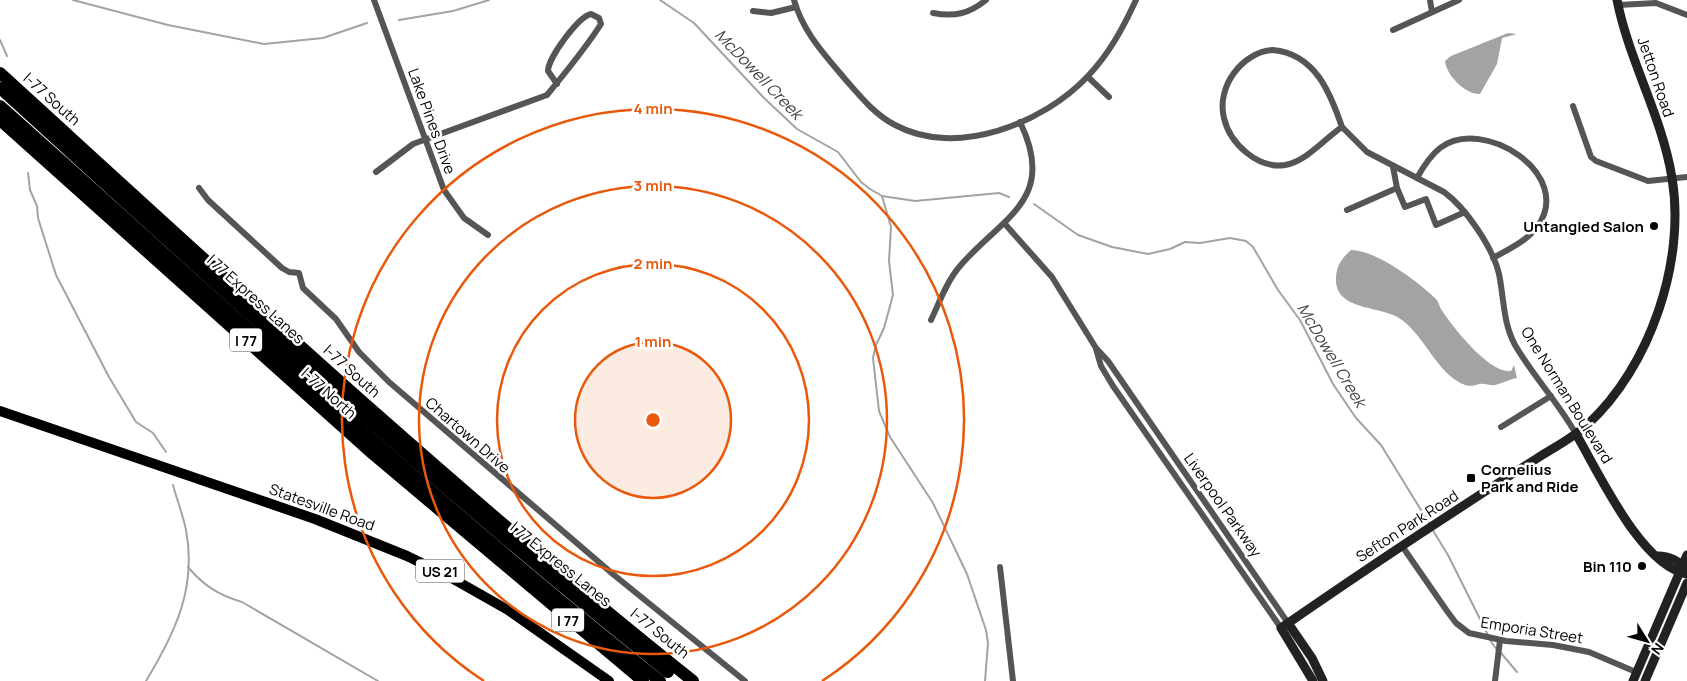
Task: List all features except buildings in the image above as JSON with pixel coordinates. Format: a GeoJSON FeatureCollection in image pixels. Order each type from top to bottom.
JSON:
{"type":"FeatureCollection","features":[{"type":"Feature","properties":{"kind":"highway","name":"I-77 South"},"geometry":{"type":"LineString","coordinates":[[0,74],[286,334],[484,508],[693,681]]}},
{"type":"Feature","properties":{"kind":"highway","name":"I 77 Express Lanes"},"geometry":{"type":"LineString","coordinates":[[0,88],[342,399],[492,529],[680,681]]}},
{"type":"Feature","properties":{"kind":"highway","name":"I 77 Express Lanes"},"geometry":{"type":"LineString","coordinates":[[0,106],[440,498],[660,681]]}},
{"type":"Feature","properties":{"kind":"highway","name":"I-77 North"},"geometry":{"type":"LineString","coordinates":[[0,120],[329,415],[493,557],[643,681]]}},
{"type":"Feature","properties":{"kind":"highway"},"geometry":{"type":"LineString","coordinates":[[216,285],[286,334]]}},
{"type":"Feature","properties":{"kind":"highway"},"geometry":{"type":"LineString","coordinates":[[440,498],[493,557]]}},
{"type":"Feature","properties":{"kind":"main road","name":"Statesville Road"},"geometry":{"type":"LineString","coordinates":[[0,411],[322,522],[408,556],[508,610],[610,681]]}},
{"type":"Feature","properties":{"kind":"street","name":"Lake Pines Drive"},"geometry":{"type":"LineString","coordinates":[[374,0],[444,190],[453,206],[464,218],[488,235]]}},
{"type":"Feature","properties":{"kind":"street"},"geometry":{"type":"LineString","coordinates":[[934,13],[958,16],[974,9],[986,0]]}},
{"type":"Feature","properties":{"kind":"street"},"geometry":{"type":"LineString","coordinates":[[753,11],[771,13],[795,4],[813,40],[861,96],[893,124],[927,136],[945,138],[983,134],[1020,122],[1055,103],[1088,77],[1111,48],[1136,0]]}},
{"type":"Feature","properties":{"kind":"street"},"geometry":{"type":"LineString","coordinates":[[1430,0],[1432,12]]}},
{"type":"Feature","properties":{"kind":"street"},"geometry":{"type":"LineString","coordinates":[[1393,30],[1459,0]]}},
{"type":"Feature","properties":{"kind":"street"},"geometry":{"type":"LineString","coordinates":[[1618,3],[1656,3],[1687,15]]}},
{"type":"Feature","properties":{"kind":"street","name":"Jetton Road"},"geometry":{"type":"LineString","coordinates":[[1576,434],[1595,416],[1622,382],[1640,353],[1658,312],[1672,255],[1674,227],[1672,179],[1659,126],[1618,3]]}},
{"type":"Feature","properties":{"kind":"street"},"geometry":{"type":"LineString","coordinates":[[376,172],[393,157],[426,139],[535,101],[547,95],[557,84],[601,24],[595,15],[591,14],[581,19],[552,59],[548,71],[557,84]]}},
{"type":"Feature","properties":{"kind":"street","name":"One Norman Boulevard"},"geometry":{"type":"LineString","coordinates":[[1342,127],[1293,162],[1285,165],[1261,162],[1247,154],[1229,131],[1224,119],[1225,91],[1236,70],[1250,56],[1266,51],[1282,51],[1301,59],[1316,72],[1326,86],[1342,127],[1361,147],[1393,167],[1444,192],[1465,212],[1493,258],[1500,276],[1505,315],[1515,344],[1540,384],[1551,396],[1576,434],[1632,530],[1643,544],[1658,556],[1662,563],[1684,571]]}},
{"type":"Feature","properties":{"kind":"street"},"geometry":{"type":"LineString","coordinates":[[1088,77],[1109,97]]}},
{"type":"Feature","properties":{"kind":"street"},"geometry":{"type":"LineString","coordinates":[[1573,106],[1591,157],[1596,161],[1648,181],[1687,177]]}},
{"type":"Feature","properties":{"kind":"street"},"geometry":{"type":"LineString","coordinates":[[931,320],[948,284],[959,268],[1005,224],[1024,200],[1031,178],[1030,146],[1020,122]]}},
{"type":"Feature","properties":{"kind":"street"},"geometry":{"type":"LineString","coordinates":[[1417,178],[1430,157],[1441,147],[1459,139],[1477,138],[1497,144],[1517,154],[1532,165],[1542,179],[1544,189],[1545,202],[1541,220],[1530,234],[1493,258]]}},
{"type":"Feature","properties":{"kind":"street"},"geometry":{"type":"LineString","coordinates":[[1393,167],[1397,188],[1405,207],[1426,199],[1436,225],[1465,212]]}},
{"type":"Feature","properties":{"kind":"street","name":"Chartown Drive"},"geometry":{"type":"LineString","coordinates":[[199,188],[208,200],[282,268],[289,272],[299,273],[300,284],[306,292],[336,319],[359,352],[388,382],[614,575],[745,681]]}},
{"type":"Feature","properties":{"kind":"street"},"geometry":{"type":"LineString","coordinates":[[1347,210],[1397,188]]}},
{"type":"Feature","properties":{"kind":"street","name":"Liverpool Parkway"},"geometry":{"type":"LineString","coordinates":[[1005,224],[1061,288],[1096,348],[1101,366],[1113,386],[1284,626],[1312,658],[1323,681]]}},
{"type":"Feature","properties":{"kind":"street"},"geometry":{"type":"LineString","coordinates":[[1501,427],[1551,396]]}},
{"type":"Feature","properties":{"kind":"street","name":"Sefton Park Road"},"geometry":{"type":"LineString","coordinates":[[1284,626],[1402,546],[1576,434]]}},
{"type":"Feature","properties":{"kind":"street","name":"Emporia Street"},"geometry":{"type":"LineString","coordinates":[[1402,546],[1456,623],[1469,633],[1500,640],[1589,652],[1634,677]]}},
{"type":"Feature","properties":{"kind":"street"},"geometry":{"type":"LineString","coordinates":[[1634,677],[1684,571],[1687,555]]}},
{"type":"Feature","properties":{"kind":"street"},"geometry":{"type":"LineString","coordinates":[[1000,567],[1013,681]]}},
{"type":"Feature","properties":{"kind":"street"},"geometry":{"type":"LineString","coordinates":[[1645,681],[1687,583]]}},
{"type":"Feature","properties":{"kind":"street","name":"Liverpool Parkway"},"geometry":{"type":"LineString","coordinates":[[1284,626],[1313,681]]}},
{"type":"Feature","properties":{"kind":"street"},"geometry":{"type":"LineString","coordinates":[[1495,681],[1500,640]]}},
{"type":"Feature","properties":{"kind":"shaded area"},"geometry":{"type":"Polygon","coordinates":[[[1508,33],[1517,34],[1502,38],[1497,64],[1480,94],[1463,88],[1453,78],[1445,61],[1451,56],[1508,33]]]}},
{"type":"Feature","properties":{"kind":"shaded area"},"geometry":{"type":"Polygon","coordinates":[[[1351,250],[1385,261],[1418,284],[1437,300],[1446,317],[1472,348],[1492,365],[1502,370],[1511,371],[1514,365],[1517,378],[1495,385],[1465,385],[1447,373],[1418,336],[1402,320],[1394,315],[1352,303],[1343,297],[1338,290],[1336,274],[1340,263],[1351,250]]]}},
{"type":"Feature","properties":{"kind":"waterway","name":"McDowell Creek"},"geometry":{"type":"LineString","coordinates":[[73,0],[168,25],[264,44],[323,38],[367,23]]}},
{"type":"Feature","properties":{"kind":"waterway","name":"McDowell Creek"},"geometry":{"type":"LineString","coordinates":[[399,20],[453,11],[489,0]]}},
{"type":"Feature","properties":{"kind":"waterway","name":"McDowell Creek"},"geometry":{"type":"LineString","coordinates":[[660,0],[694,23],[764,98],[797,129],[838,152],[861,182],[882,196],[915,201],[999,193],[1009,197]]}},
{"type":"Feature","properties":{"kind":"waterway"},"geometry":{"type":"LineString","coordinates":[[0,40],[7,56]]}},
{"type":"Feature","properties":{"kind":"waterway"},"geometry":{"type":"LineString","coordinates":[[28,173],[30,190],[37,206],[38,218],[56,275],[109,377],[136,422],[153,433],[166,452]]}},
{"type":"Feature","properties":{"kind":"waterway"},"geometry":{"type":"LineString","coordinates":[[882,196],[891,227],[889,261],[893,295],[873,358],[879,411],[890,437],[933,503],[967,574],[986,630],[988,643],[985,681]]}},
{"type":"Feature","properties":{"kind":"waterway","name":"McDowell Creek"},"geometry":{"type":"LineString","coordinates":[[1034,204],[1078,235],[1112,247],[1148,254],[1170,249],[1185,242],[1200,243],[1230,238],[1246,241],[1253,247],[1278,290],[1300,320],[1333,384],[1356,418],[1381,445],[1429,523]]}},
{"type":"Feature","properties":{"kind":"waterway"},"geometry":{"type":"LineString","coordinates":[[146,681],[166,645],[181,609],[186,591],[189,551],[185,524],[173,485]]}},
{"type":"Feature","properties":{"kind":"waterway","name":"McDowell Creek"},"geometry":{"type":"LineString","coordinates":[[1432,529],[1448,555],[1488,635]]}},
{"type":"Feature","properties":{"kind":"waterway"},"geometry":{"type":"LineString","coordinates":[[188,567],[212,589],[242,602],[378,681]]}},
{"type":"Feature","properties":{"kind":"waterway","name":"McDowell Creek"},"geometry":{"type":"LineString","coordinates":[[1490,640],[1497,650]]}},
{"type":"Feature","properties":{"kind":"waterway","name":"McDowell Creek"},"geometry":{"type":"LineString","coordinates":[[1501,653],[1517,672]]}},
{"type":"Feature","properties":{"kind":"place","name":"Untangled Salon"},"geometry":{"type":"Point","coordinates":[1654,226]}},
{"type":"Feature","properties":{"kind":"place","name":"Cornelius Park and Ride"},"geometry":{"type":"Point","coordinates":[1471,478]}},
{"type":"Feature","properties":{"kind":"place","name":"Bin 110"},"geometry":{"type":"Point","coordinates":[1642,566]}}]}
